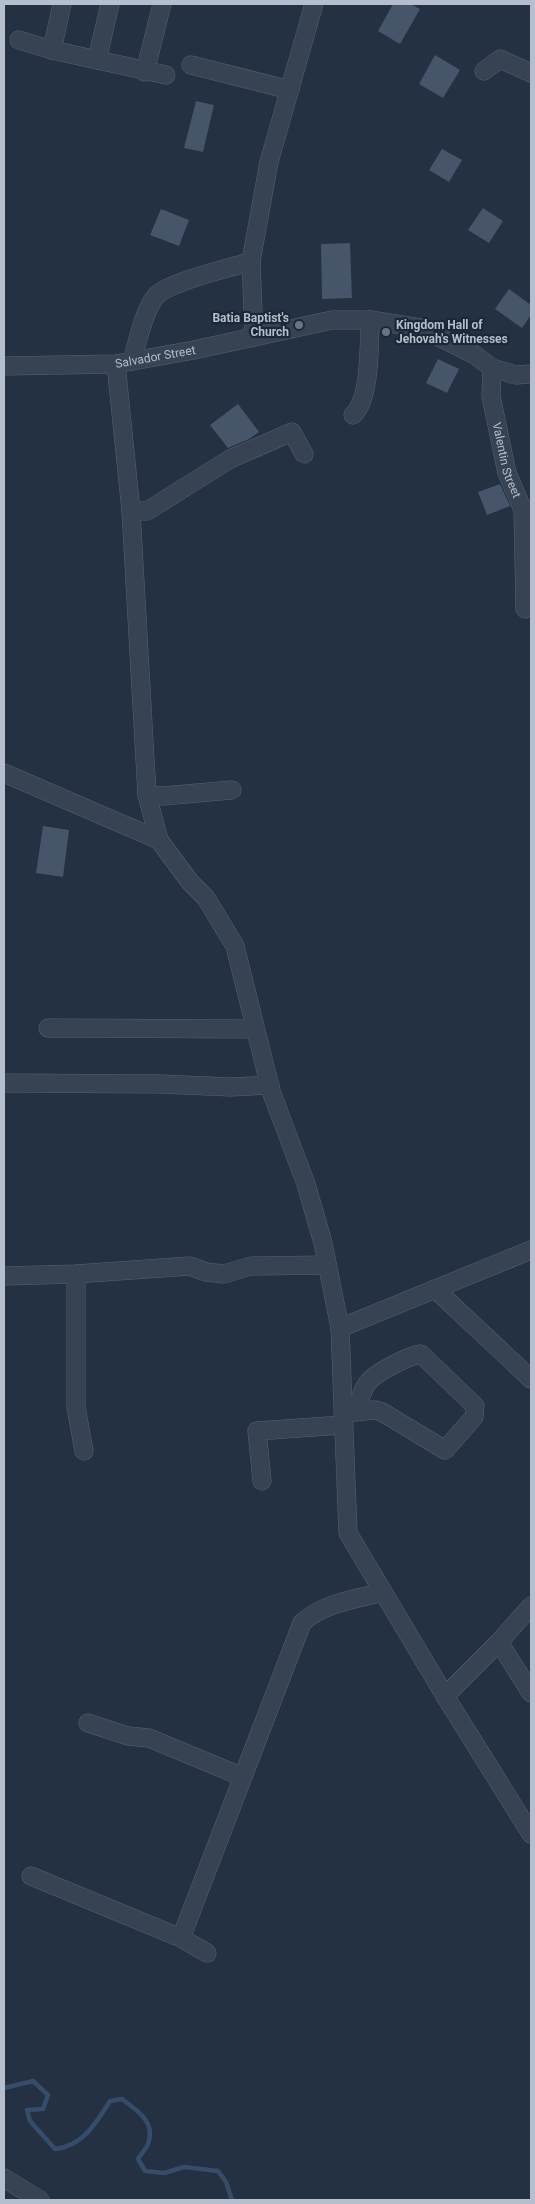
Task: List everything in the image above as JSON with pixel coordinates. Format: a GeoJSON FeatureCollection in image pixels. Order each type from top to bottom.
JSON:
{"type":"FeatureCollection","features":[{"type":"Feature","properties":{"kind":"street"},"geometry":{"type":"LineString","coordinates":[[52,50],[62,4]]}},
{"type":"Feature","properties":{"kind":"street"},"geometry":{"type":"LineString","coordinates":[[97,60],[110,4]]}},
{"type":"Feature","properties":{"kind":"street"},"geometry":{"type":"LineString","coordinates":[[145,72],[162,4]]}},
{"type":"Feature","properties":{"kind":"street"},"geometry":{"type":"LineString","coordinates":[[254,337],[251,261],[268,162],[314,4]]}},
{"type":"Feature","properties":{"kind":"street"},"geometry":{"type":"LineString","coordinates":[[19,40],[52,50],[145,72],[166,75]]}},
{"type":"Feature","properties":{"kind":"street"},"geometry":{"type":"LineString","coordinates":[[484,71],[500,59],[531,73]]}},
{"type":"Feature","properties":{"kind":"street"},"geometry":{"type":"LineString","coordinates":[[191,65],[290,90]]}},
{"type":"Feature","properties":{"kind":"street"},"geometry":{"type":"LineString","coordinates":[[251,261],[178,284],[156,296],[124,362],[147,795],[159,840],[190,882],[206,898],[235,946],[254,1029],[270,1085],[306,1184],[327,1265],[340,1328],[347,1416],[348,1534],[445,1696],[531,1834]]}},
{"type":"Feature","properties":{"kind":"street","name":"Salvador Street"},"geometry":{"type":"LineString","coordinates":[[4,366],[124,362],[332,320],[370,320],[421,328],[475,355],[492,368],[516,375],[531,374]]}},
{"type":"Feature","properties":{"kind":"street"},"geometry":{"type":"LineString","coordinates":[[353,415],[359,410],[369,370],[370,320]]}},
{"type":"Feature","properties":{"kind":"street","name":"Valentin Street"},"geometry":{"type":"LineString","coordinates":[[492,368],[491,396],[507,474],[523,510],[525,610]]}},
{"type":"Feature","properties":{"kind":"street"},"geometry":{"type":"LineString","coordinates":[[131,511],[147,511],[230,459],[292,432],[304,454]]}},
{"type":"Feature","properties":{"kind":"street"},"geometry":{"type":"LineString","coordinates":[[4,773],[159,840]]}},
{"type":"Feature","properties":{"kind":"street"},"geometry":{"type":"LineString","coordinates":[[147,795],[163,796],[232,790]]}},
{"type":"Feature","properties":{"kind":"street"},"geometry":{"type":"LineString","coordinates":[[48,1028],[254,1029]]}},
{"type":"Feature","properties":{"kind":"street"},"geometry":{"type":"LineString","coordinates":[[4,1083],[160,1084],[231,1087],[270,1085]]}},
{"type":"Feature","properties":{"kind":"street"},"geometry":{"type":"LineString","coordinates":[[340,1328],[531,1250]]}},
{"type":"Feature","properties":{"kind":"street"},"geometry":{"type":"LineString","coordinates":[[4,1276],[76,1274],[190,1266],[206,1272],[224,1274],[251,1266],[327,1265]]}},
{"type":"Feature","properties":{"kind":"street"},"geometry":{"type":"LineString","coordinates":[[76,1274],[76,1407],[84,1451]]}},
{"type":"Feature","properties":{"kind":"street"},"geometry":{"type":"LineString","coordinates":[[435,1289],[531,1379]]}},
{"type":"Feature","properties":{"kind":"street"},"geometry":{"type":"LineString","coordinates":[[262,1481],[258,1431],[347,1416],[375,1410],[382,1412],[445,1450],[474,1417],[475,1406],[421,1354],[413,1355],[369,1380],[347,1416]]}},
{"type":"Feature","properties":{"kind":"street"},"geometry":{"type":"LineString","coordinates":[[181,1938],[302,1623],[310,1615],[324,1608],[383,1592]]}},
{"type":"Feature","properties":{"kind":"street"},"geometry":{"type":"LineString","coordinates":[[445,1696],[499,1642],[531,1606]]}},
{"type":"Feature","properties":{"kind":"street"},"geometry":{"type":"LineString","coordinates":[[499,1642],[531,1693]]}},
{"type":"Feature","properties":{"kind":"street"},"geometry":{"type":"LineString","coordinates":[[88,1723],[128,1736],[149,1738],[243,1777]]}},
{"type":"Feature","properties":{"kind":"street"},"geometry":{"type":"LineString","coordinates":[[31,1876],[181,1938],[206,1953]]}},
{"type":"Feature","properties":{"kind":"street"},"geometry":{"type":"LineString","coordinates":[[4,2178],[40,2200]]}},
{"type":"Feature","properties":{"kind":"building"},"geometry":{"type":"Polygon","coordinates":[[[393,4],[410,4],[420,9],[400,44],[378,31],[393,4]]]}},
{"type":"Feature","properties":{"kind":"building"},"geometry":{"type":"Polygon","coordinates":[[[435,55],[460,70],[443,98],[419,84],[435,55]]]}},
{"type":"Feature","properties":{"kind":"building"},"geometry":{"type":"Polygon","coordinates":[[[196,101],[214,105],[203,152],[184,148],[196,101]]]}},
{"type":"Feature","properties":{"kind":"building"},"geometry":{"type":"Polygon","coordinates":[[[442,149],[462,160],[449,182],[429,170],[442,149]]]}},
{"type":"Feature","properties":{"kind":"building"},"geometry":{"type":"Polygon","coordinates":[[[483,208],[503,221],[489,243],[468,230],[483,208]]]}},
{"type":"Feature","properties":{"kind":"building"},"geometry":{"type":"Polygon","coordinates":[[[161,209],[189,220],[179,246],[150,235],[161,209]]]}},
{"type":"Feature","properties":{"kind":"building"},"geometry":{"type":"Polygon","coordinates":[[[350,243],[352,298],[322,299],[321,244],[350,243]]]}},
{"type":"Feature","properties":{"kind":"building"},"geometry":{"type":"Polygon","coordinates":[[[509,289],[531,305],[531,315],[522,328],[495,309],[509,289]]]}},
{"type":"Feature","properties":{"kind":"building"},"geometry":{"type":"Polygon","coordinates":[[[438,359],[459,369],[447,393],[426,383],[438,359]]]}},
{"type":"Feature","properties":{"kind":"building"},"geometry":{"type":"Polygon","coordinates":[[[238,404],[259,432],[249,439],[228,448],[210,425],[238,404]]]}},
{"type":"Feature","properties":{"kind":"building"},"geometry":{"type":"Polygon","coordinates":[[[500,484],[510,506],[487,515],[478,492],[500,484]]]}},
{"type":"Feature","properties":{"kind":"building"},"geometry":{"type":"Polygon","coordinates":[[[43,826],[69,830],[63,877],[36,873],[43,826]]]}},
{"type":"Feature","properties":{"kind":"waterway"},"geometry":{"type":"LineString","coordinates":[[4,2088],[33,2081],[48,2095],[43,2109],[27,2110],[30,2121],[55,2149],[65,2147],[81,2138],[94,2125],[110,2101],[122,2099],[143,2116],[149,2127],[148,2143],[138,2159],[145,2171],[164,2173],[184,2167],[218,2171],[226,2182],[232,2200]]}},
{"type":"Feature","properties":{"kind":"place","name":"Batia Baptist's Church"},"geometry":{"type":"Point","coordinates":[299,325]}},
{"type":"Feature","properties":{"kind":"place","name":"Kingdom Hall of Jehovah's Witnesses"},"geometry":{"type":"Point","coordinates":[386,332]}}]}
